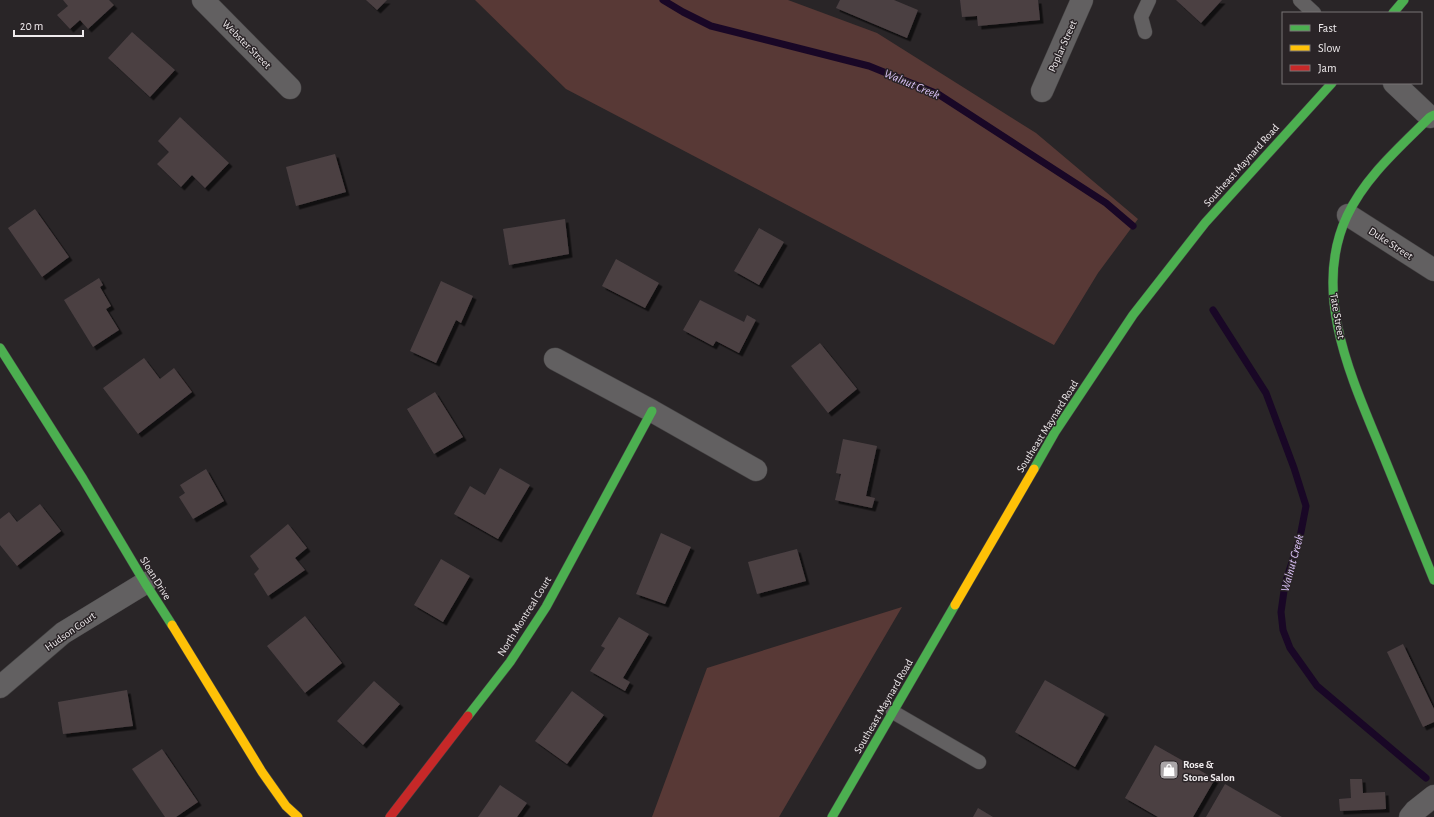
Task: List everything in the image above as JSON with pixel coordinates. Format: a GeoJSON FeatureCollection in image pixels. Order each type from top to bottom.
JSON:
{"type":"FeatureCollection","features":[{"type":"Feature","properties":{"kind":"street","name":"Webster Street"},"geometry":{"type":"LineString","coordinates":[[203,0],[290,88]]}},
{"type":"Feature","properties":{"kind":"street","name":"Poplar Street"},"geometry":{"type":"LineString","coordinates":[[1042,91],[1082,0]]}},
{"type":"Feature","properties":{"kind":"street"},"geometry":{"type":"LineString","coordinates":[[1394,12],[1404,0]]}},
{"type":"Feature","properties":{"kind":"street","name":"Southeast Maynard Road"},"geometry":{"type":"LineString","coordinates":[[832,817],[1055,432],[1133,315],[1204,223],[1331,84]]}},
{"type":"Feature","properties":{"kind":"street","name":"Tate Street"},"geometry":{"type":"LineString","coordinates":[[1395,84],[1432,116],[1383,165],[1363,189],[1348,215],[1338,239],[1333,265],[1333,296],[1336,322],[1350,369],[1368,418],[1434,580]]}},
{"type":"Feature","properties":{"kind":"street","name":"Duke Street"},"geometry":{"type":"LineString","coordinates":[[1348,215],[1434,270]]}},
{"type":"Feature","properties":{"kind":"street","name":"Sloan Drive"},"geometry":{"type":"LineString","coordinates":[[0,348],[83,479],[145,583],[187,648],[262,772],[286,806],[298,817]]}},
{"type":"Feature","properties":{"kind":"street"},"geometry":{"type":"LineString","coordinates":[[555,359],[652,411],[756,470]]}},
{"type":"Feature","properties":{"kind":"street","name":"North Montreal Court"},"geometry":{"type":"LineString","coordinates":[[390,817],[510,662],[546,606],[652,411]]}},
{"type":"Feature","properties":{"kind":"street","name":"Hudson Court"},"geometry":{"type":"LineString","coordinates":[[0,687],[63,633],[145,583]]}},
{"type":"Feature","properties":{"kind":"street"},"geometry":{"type":"LineString","coordinates":[[1410,817],[1415,811],[1434,796]]}},
{"type":"Feature","properties":{"kind":"lane"},"geometry":{"type":"LineString","coordinates":[[1145,32],[1141,16],[1149,0]]}},
{"type":"Feature","properties":{"kind":"lane"},"geometry":{"type":"LineString","coordinates":[[1300,0],[1313,12]]}},
{"type":"Feature","properties":{"kind":"lane"},"geometry":{"type":"LineString","coordinates":[[893,712],[979,762]]}},
{"type":"Feature","properties":{"kind":"shaded area"},"geometry":{"type":"Polygon","coordinates":[[[475,0],[788,0],[877,33],[1036,133],[1138,219],[1098,273],[1054,345],[566,89],[475,0]]]}},
{"type":"Feature","properties":{"kind":"shaded area"},"geometry":{"type":"Polygon","coordinates":[[[902,607],[779,817],[652,817],[707,668],[902,607]]]}},
{"type":"Feature","properties":{"kind":"building"},"geometry":{"type":"Polygon","coordinates":[[[63,0],[109,0],[114,5],[88,29],[80,20],[70,29],[57,15],[68,6],[63,0]]]}},
{"type":"Feature","properties":{"kind":"building"},"geometry":{"type":"Polygon","coordinates":[[[366,0],[387,0],[377,10],[366,0]]]}},
{"type":"Feature","properties":{"kind":"building"},"geometry":{"type":"Polygon","coordinates":[[[840,0],[894,0],[918,10],[907,38],[836,8],[840,0]]]}},
{"type":"Feature","properties":{"kind":"building"},"geometry":{"type":"Polygon","coordinates":[[[960,0],[1038,0],[1040,20],[978,26],[977,16],[962,17],[960,0]]]}},
{"type":"Feature","properties":{"kind":"building"},"geometry":{"type":"Polygon","coordinates":[[[1176,0],[1222,0],[1201,23],[1176,0]]]}},
{"type":"Feature","properties":{"kind":"building"},"geometry":{"type":"Polygon","coordinates":[[[132,32],[175,70],[150,97],[108,58],[132,32]]]}},
{"type":"Feature","properties":{"kind":"building"},"geometry":{"type":"Polygon","coordinates":[[[180,117],[229,163],[205,188],[192,175],[181,187],[157,164],[169,152],[158,141],[180,117]]]}},
{"type":"Feature","properties":{"kind":"building"},"geometry":{"type":"Polygon","coordinates":[[[335,154],[346,192],[296,206],[286,167],[335,154]]]}},
{"type":"Feature","properties":{"kind":"building"},"geometry":{"type":"Polygon","coordinates":[[[35,209],[69,257],[42,277],[8,228],[35,209]]]}},
{"type":"Feature","properties":{"kind":"building"},"geometry":{"type":"Polygon","coordinates":[[[565,219],[569,254],[509,265],[503,229],[565,219]]]}},
{"type":"Feature","properties":{"kind":"building"},"geometry":{"type":"Polygon","coordinates":[[[759,228],[784,242],[759,285],[734,271],[759,228]]]}},
{"type":"Feature","properties":{"kind":"building"},"geometry":{"type":"Polygon","coordinates":[[[616,259],[659,283],[645,308],[602,286],[616,259]]]}},
{"type":"Feature","properties":{"kind":"building"},"geometry":{"type":"Polygon","coordinates":[[[99,278],[103,285],[100,287],[111,306],[106,309],[119,330],[93,347],[64,300],[99,278]]]}},
{"type":"Feature","properties":{"kind":"building"},"geometry":{"type":"Polygon","coordinates":[[[441,281],[473,296],[461,323],[456,320],[436,363],[410,351],[441,281]]]}},
{"type":"Feature","properties":{"kind":"building"},"geometry":{"type":"Polygon","coordinates":[[[700,300],[744,322],[747,315],[756,320],[739,353],[716,341],[713,346],[683,330],[700,300]]]}},
{"type":"Feature","properties":{"kind":"building"},"geometry":{"type":"Polygon","coordinates":[[[820,343],[857,389],[828,413],[791,366],[820,343]]]}},
{"type":"Feature","properties":{"kind":"building"},"geometry":{"type":"Polygon","coordinates":[[[144,358],[160,379],[174,368],[192,392],[138,434],[103,388],[144,358]]]}},
{"type":"Feature","properties":{"kind":"building"},"geometry":{"type":"Polygon","coordinates":[[[435,392],[463,437],[434,454],[407,409],[435,392]]]}},
{"type":"Feature","properties":{"kind":"building"},"geometry":{"type":"Polygon","coordinates":[[[843,439],[877,446],[866,496],[875,498],[872,508],[835,500],[841,474],[836,473],[843,439]]]}},
{"type":"Feature","properties":{"kind":"building"},"geometry":{"type":"Polygon","coordinates":[[[500,468],[530,485],[498,539],[454,514],[470,486],[485,495],[500,468]]]}},
{"type":"Feature","properties":{"kind":"building"},"geometry":{"type":"Polygon","coordinates":[[[206,469],[224,501],[193,519],[179,497],[185,493],[180,485],[206,469]]]}},
{"type":"Feature","properties":{"kind":"building"},"geometry":{"type":"Polygon","coordinates":[[[40,504],[61,531],[17,566],[0,545],[0,519],[9,512],[17,522],[40,504]]]}},
{"type":"Feature","properties":{"kind":"building"},"geometry":{"type":"Polygon","coordinates":[[[288,524],[307,548],[295,558],[305,570],[268,596],[254,574],[259,569],[250,556],[288,524]]]}},
{"type":"Feature","properties":{"kind":"building"},"geometry":{"type":"Polygon","coordinates":[[[661,533],[691,547],[665,604],[636,594],[661,533]]]}},
{"type":"Feature","properties":{"kind":"building"},"geometry":{"type":"Polygon","coordinates":[[[797,549],[806,581],[757,594],[748,562],[797,549]]]}},
{"type":"Feature","properties":{"kind":"building"},"geometry":{"type":"Polygon","coordinates":[[[441,559],[470,576],[443,622],[414,605],[441,559]]]}},
{"type":"Feature","properties":{"kind":"building"},"geometry":{"type":"Polygon","coordinates":[[[305,616],[342,663],[305,693],[267,646],[305,616]]]}},
{"type":"Feature","properties":{"kind":"building"},"geometry":{"type":"Polygon","coordinates":[[[619,617],[649,634],[623,678],[630,682],[625,691],[590,671],[605,648],[601,646],[619,617]]]}},
{"type":"Feature","properties":{"kind":"building"},"geometry":{"type":"Polygon","coordinates":[[[1403,644],[1434,709],[1434,722],[1423,727],[1387,652],[1403,644]]]}},
{"type":"Feature","properties":{"kind":"building"},"geometry":{"type":"Polygon","coordinates":[[[1045,680],[1105,714],[1075,767],[1015,732],[1045,680]]]}},
{"type":"Feature","properties":{"kind":"building"},"geometry":{"type":"Polygon","coordinates":[[[374,681],[400,704],[363,745],[337,721],[374,681]]]}},
{"type":"Feature","properties":{"kind":"building"},"geometry":{"type":"Polygon","coordinates":[[[127,690],[133,726],[63,734],[58,702],[127,690]]]}},
{"type":"Feature","properties":{"kind":"building"},"geometry":{"type":"Polygon","coordinates":[[[572,691],[604,715],[567,764],[535,741],[572,691]]]}},
{"type":"Feature","properties":{"kind":"building"},"geometry":{"type":"Polygon","coordinates":[[[1155,745],[1215,779],[1193,817],[1158,817],[1125,798],[1155,745]]]}},
{"type":"Feature","properties":{"kind":"building"},"geometry":{"type":"Polygon","coordinates":[[[162,749],[198,802],[176,817],[165,817],[132,769],[162,749]]]}},
{"type":"Feature","properties":{"kind":"building"},"geometry":{"type":"Polygon","coordinates":[[[1350,779],[1362,779],[1363,793],[1385,792],[1386,809],[1340,811],[1339,799],[1351,798],[1350,779]]]}},
{"type":"Feature","properties":{"kind":"building"},"geometry":{"type":"Polygon","coordinates":[[[1225,784],[1282,817],[1206,817],[1225,784]]]}},
{"type":"Feature","properties":{"kind":"building"},"geometry":{"type":"Polygon","coordinates":[[[500,785],[527,803],[517,817],[478,817],[500,785]]]}},
{"type":"Feature","properties":{"kind":"building"},"geometry":{"type":"Polygon","coordinates":[[[978,808],[993,817],[973,817],[978,808]]]}},
{"type":"Feature","properties":{"kind":"waterway","name":"Walnut Creek"},"geometry":{"type":"LineString","coordinates":[[663,0],[711,26],[869,66],[938,94],[1106,203],[1133,226]]}},
{"type":"Feature","properties":{"kind":"waterway","name":"Walnut Creek"},"geometry":{"type":"LineString","coordinates":[[1213,310],[1266,393],[1294,468],[1306,506],[1300,537],[1285,584],[1281,612],[1283,630],[1290,648],[1317,686],[1426,778]]}},
{"type":"Feature","properties":{"kind":"traffic: fast"},"geometry":{"type":"LineString","coordinates":[[1394,12],[1404,0]]}},
{"type":"Feature","properties":{"kind":"traffic: fast"},"geometry":{"type":"LineString","coordinates":[[1034,469],[1055,432],[1133,315],[1205,223],[1331,84]]}},
{"type":"Feature","properties":{"kind":"traffic: fast"},"geometry":{"type":"LineString","coordinates":[[1434,115],[1430,117],[1395,151],[1363,188],[1347,216],[1337,246],[1333,277],[1335,307],[1340,338],[1349,369],[1434,580]]}},
{"type":"Feature","properties":{"kind":"traffic: fast"},"geometry":{"type":"LineString","coordinates":[[0,348],[83,479],[172,625]]}},
{"type":"Feature","properties":{"kind":"traffic: fast"},"geometry":{"type":"LineString","coordinates":[[468,716],[510,662],[546,607],[652,411]]}},
{"type":"Feature","properties":{"kind":"traffic: fast"},"geometry":{"type":"LineString","coordinates":[[832,817],[955,605]]}},
{"type":"Feature","properties":{"kind":"traffic: slow"},"geometry":{"type":"LineString","coordinates":[[955,605],[1034,469]]}},
{"type":"Feature","properties":{"kind":"traffic: slow"},"geometry":{"type":"LineString","coordinates":[[172,625],[262,772],[286,806],[298,817]]}},
{"type":"Feature","properties":{"kind":"traffic: jam"},"geometry":{"type":"LineString","coordinates":[[390,817],[468,716]]}},
{"type":"Feature","properties":{"kind":"place","name":"Rose & Stone Salon"},"geometry":{"type":"Point","coordinates":[1169,770]}}]}
